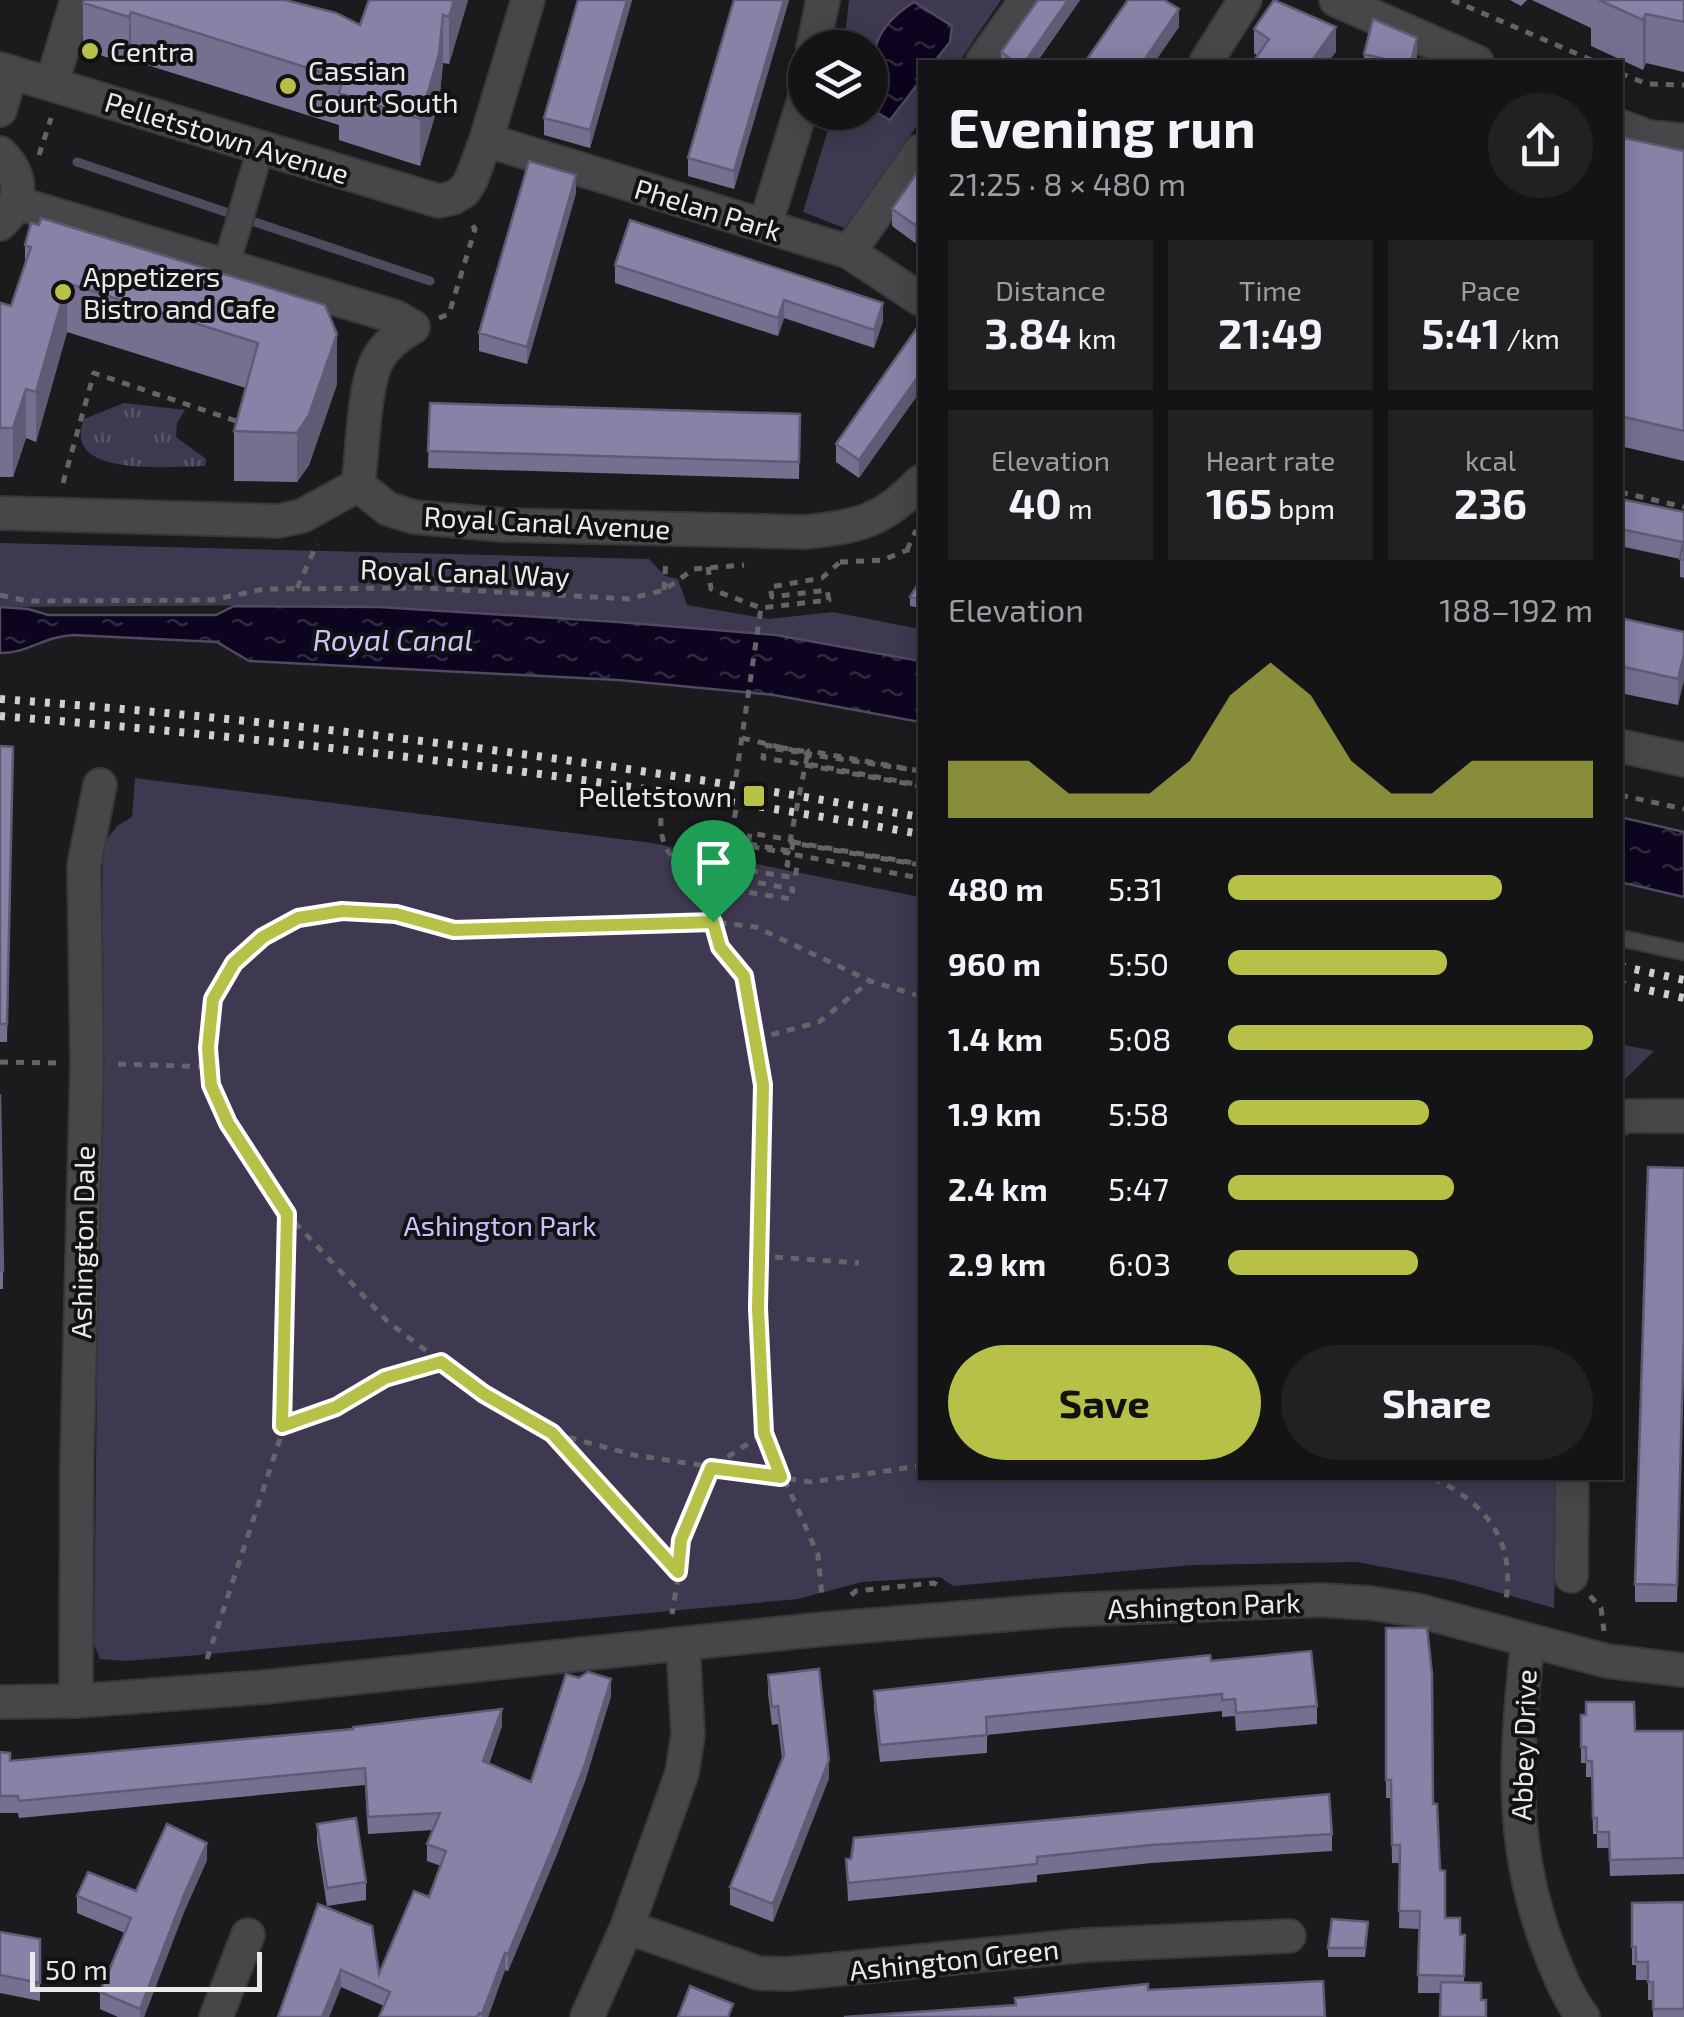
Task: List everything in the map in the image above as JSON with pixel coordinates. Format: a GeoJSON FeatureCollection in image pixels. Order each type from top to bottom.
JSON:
{"type":"FeatureCollection","features":[{"type":"Feature","properties":{"kind":"street"},"geometry":{"type":"LineString","coordinates":[[52,83],[78,0]]}},
{"type":"Feature","properties":{"kind":"street"},"geometry":{"type":"LineString","coordinates":[[453,198],[471,180],[528,0]]}},
{"type":"Feature","properties":{"kind":"street"},"geometry":{"type":"LineString","coordinates":[[817,30],[823,0]]}},
{"type":"Feature","properties":{"kind":"street"},"geometry":{"type":"LineString","coordinates":[[983,60],[1026,0]]}},
{"type":"Feature","properties":{"kind":"street"},"geometry":{"type":"LineString","coordinates":[[1336,0],[1472,60]]}},
{"type":"Feature","properties":{"kind":"street"},"geometry":{"type":"LineString","coordinates":[[1207,60],[1239,2]]}},
{"type":"Feature","properties":{"kind":"street"},"geometry":{"type":"LineString","coordinates":[[0,110],[6,70]]}},
{"type":"Feature","properties":{"kind":"street","name":"Pelletstown Avenue"},"geometry":{"type":"LineString","coordinates":[[6,70],[424,198],[453,198]]}},
{"type":"Feature","properties":{"kind":"street"},"geometry":{"type":"LineString","coordinates":[[1623,127],[1650,137],[1684,140]]}},
{"type":"Feature","properties":{"kind":"street"},"geometry":{"type":"LineString","coordinates":[[765,226],[795,130]]}},
{"type":"Feature","properties":{"kind":"street","name":"Phelan Park"},"geometry":{"type":"LineString","coordinates":[[486,140],[849,252],[918,299]]}},
{"type":"Feature","properties":{"kind":"street"},"geometry":{"type":"LineString","coordinates":[[231,252],[260,147]]}},
{"type":"Feature","properties":{"kind":"street"},"geometry":{"type":"LineString","coordinates":[[849,252],[918,153]]}},
{"type":"Feature","properties":{"kind":"street"},"geometry":{"type":"LineString","coordinates":[[0,154],[17,176],[14,211],[231,252],[413,327],[395,338],[377,360],[367,402],[358,485],[313,511],[280,521],[0,513]]}},
{"type":"Feature","properties":{"kind":"street","name":"Royal Canal Avenue"},"geometry":{"type":"LineString","coordinates":[[358,485],[388,509],[414,516],[503,525],[806,532],[862,524],[915,506]]}},
{"type":"Feature","properties":{"kind":"street"},"geometry":{"type":"LineString","coordinates":[[1623,747],[1684,760]]}},
{"type":"Feature","properties":{"kind":"street","name":"Ashington Dale"},"geometry":{"type":"LineString","coordinates":[[76,1701],[77,1461],[87,1064],[84,865],[100,785]]}},
{"type":"Feature","properties":{"kind":"street"},"geometry":{"type":"LineString","coordinates":[[1623,1119],[1684,1116]]}},
{"type":"Feature","properties":{"kind":"street"},"geometry":{"type":"LineString","coordinates":[[1571,1576],[1572,1480]]}},
{"type":"Feature","properties":{"kind":"street","name":"Ashington Park"},"geometry":{"type":"LineString","coordinates":[[0,1702],[76,1701],[264,1687],[677,1631],[824,1630],[1064,1610],[1320,1600],[1370,1602],[1416,1610],[1607,1661],[1684,1670]]}},
{"type":"Feature","properties":{"kind":"street"},"geometry":{"type":"LineString","coordinates":[[587,2017],[626,1928],[682,1773],[688,1736],[677,1631]]}},
{"type":"Feature","properties":{"kind":"street","name":"Abbey Drive"},"geometry":{"type":"LineString","coordinates":[[1514,1636],[1520,1716],[1518,1823],[1535,1914],[1568,1997],[1583,2017]]}},
{"type":"Feature","properties":{"kind":"street","name":"Ashington Green"},"geometry":{"type":"LineString","coordinates":[[626,1928],[758,1974],[1087,1945],[1289,1936]]}},
{"type":"Feature","properties":{"kind":"street"},"geometry":{"type":"LineString","coordinates":[[216,2017],[248,1935]]}},
{"type":"Feature","properties":{"kind":"lane"},"geometry":{"type":"LineString","coordinates":[[1623,939],[1684,952]]}},
{"type":"Feature","properties":{"kind":"path"},"geometry":{"type":"LineString","coordinates":[[1452,0],[1591,60]]}},
{"type":"Feature","properties":{"kind":"path"},"geometry":{"type":"LineString","coordinates":[[1623,74],[1647,84],[1684,85]]}},
{"type":"Feature","properties":{"kind":"path"},"geometry":{"type":"LineString","coordinates":[[14,211],[56,105],[52,83]]}},
{"type":"Feature","properties":{"kind":"path"},"geometry":{"type":"LineString","coordinates":[[395,338],[449,314],[475,229],[453,198]]}},
{"type":"Feature","properties":{"kind":"path"},"geometry":{"type":"LineString","coordinates":[[62,515],[63,475],[94,373],[239,422]]}},
{"type":"Feature","properties":{"kind":"path"},"geometry":{"type":"LineString","coordinates":[[1623,493],[1684,507]]}},
{"type":"Feature","properties":{"kind":"path"},"geometry":{"type":"LineString","coordinates":[[907,550],[915,506]]}},
{"type":"Feature","properties":{"kind":"path"},"geometry":{"type":"LineString","coordinates":[[821,562],[883,560],[907,550],[918,550]]}},
{"type":"Feature","properties":{"kind":"path"},"geometry":{"type":"LineString","coordinates":[[708,567],[711,588],[761,608],[829,600],[827,590],[772,597],[770,587],[822,578],[840,562]]}},
{"type":"Feature","properties":{"kind":"path","name":"Royal Canal Way"},"geometry":{"type":"LineString","coordinates":[[0,595],[27,601],[212,600],[264,588],[425,588],[630,599],[664,590],[694,569],[746,565]]}},
{"type":"Feature","properties":{"kind":"path"},"geometry":{"type":"LineString","coordinates":[[736,777],[761,608]]}},
{"type":"Feature","properties":{"kind":"path"},"geometry":{"type":"LineString","coordinates":[[730,840],[750,844],[776,849],[790,851],[792,840],[750,833],[748,846],[788,854],[790,841],[806,765],[808,752],[765,745],[763,758],[796,763],[798,752],[767,745],[742,738]]}},
{"type":"Feature","properties":{"kind":"path"},"geometry":{"type":"LineString","coordinates":[[767,745],[918,771]]}},
{"type":"Feature","properties":{"kind":"path"},"geometry":{"type":"LineString","coordinates":[[810,754],[918,771]]}},
{"type":"Feature","properties":{"kind":"path"},"geometry":{"type":"LineString","coordinates":[[810,754],[808,764],[918,786]]}},
{"type":"Feature","properties":{"kind":"path"},"geometry":{"type":"LineString","coordinates":[[806,765],[918,786]]}},
{"type":"Feature","properties":{"kind":"path"},"geometry":{"type":"LineString","coordinates":[[1623,796],[1684,809]]}},
{"type":"Feature","properties":{"kind":"path"},"geometry":{"type":"LineString","coordinates":[[736,810],[713,922],[720,947],[744,976],[763,1085],[758,1308],[764,1433],[818,1556],[824,1630]]}},
{"type":"Feature","properties":{"kind":"path"},"geometry":{"type":"LineString","coordinates":[[661,818],[662,845],[672,858],[686,870],[720,886],[790,899],[793,888],[738,879],[741,870],[795,878],[798,867],[788,865],[789,856],[918,879]]}},
{"type":"Feature","properties":{"kind":"path"},"geometry":{"type":"LineString","coordinates":[[790,841],[918,865]]}},
{"type":"Feature","properties":{"kind":"path"},"geometry":{"type":"LineString","coordinates":[[918,865],[793,843],[791,854],[918,879]]}},
{"type":"Feature","properties":{"kind":"path"},"geometry":{"type":"LineString","coordinates":[[918,995],[870,981],[756,927],[713,922],[454,930],[396,914],[342,911],[298,918],[263,937],[234,963],[213,999],[210,1066],[211,1085],[228,1123],[287,1214],[388,1322],[484,1394],[552,1433],[634,1455],[811,1482],[918,1466]]}},
{"type":"Feature","properties":{"kind":"path"},"geometry":{"type":"LineString","coordinates":[[756,1038],[819,1022],[870,981]]}},
{"type":"Feature","properties":{"kind":"path"},"geometry":{"type":"LineString","coordinates":[[0,1062],[210,1066]]}},
{"type":"Feature","properties":{"kind":"path"},"geometry":{"type":"LineString","coordinates":[[207,1660],[276,1458],[282,1426],[287,1214]]}},
{"type":"Feature","properties":{"kind":"path"},"geometry":{"type":"LineString","coordinates":[[759,1256],[859,1262]]}},
{"type":"Feature","properties":{"kind":"path"},"geometry":{"type":"LineString","coordinates":[[282,1426],[336,1407],[385,1378],[441,1362]]}},
{"type":"Feature","properties":{"kind":"path"},"geometry":{"type":"LineString","coordinates":[[552,1433],[678,1572]]}},
{"type":"Feature","properties":{"kind":"path"},"geometry":{"type":"LineString","coordinates":[[677,1631],[681,1540],[711,1468],[764,1433]]}},
{"type":"Feature","properties":{"kind":"path"},"geometry":{"type":"LineString","coordinates":[[1437,1480],[1478,1506],[1502,1538],[1514,1636]]}},
{"type":"Feature","properties":{"kind":"path"},"geometry":{"type":"LineString","coordinates":[[1571,1576],[1601,1608],[1607,1661]]}},
{"type":"Feature","properties":{"kind":"green space"},"geometry":{"type":"Polygon","coordinates":[[[849,0],[1001,0],[960,60],[918,60],[918,124],[847,229],[803,212],[828,130],[888,130],[888,30],[846,30],[849,0]]]}},
{"type":"Feature","properties":{"kind":"green space"},"geometry":{"type":"Polygon","coordinates":[[[124,403],[185,410],[177,423],[176,437],[206,459],[205,466],[124,465],[88,452],[81,438],[84,419],[124,403]]]}},
{"type":"Feature","properties":{"kind":"green space"},"geometry":{"type":"Polygon","coordinates":[[[0,543],[649,559],[665,576],[678,579],[687,605],[769,619],[833,612],[918,629],[918,661],[776,635],[618,622],[284,605],[0,607],[0,543]]]}},
{"type":"Feature","properties":{"kind":"green space","name":"Ashington Park"},"geometry":{"type":"Polygon","coordinates":[[[135,778],[652,843],[918,897],[918,1480],[1557,1480],[1554,1608],[1454,1580],[1356,1562],[1194,1565],[953,1586],[940,1577],[862,1582],[798,1599],[199,1655],[125,1661],[100,1659],[94,1644],[103,844],[117,826],[132,817],[135,778]]]}},
{"type":"Feature","properties":{"kind":"green space"},"geometry":{"type":"Polygon","coordinates":[[[1623,1045],[1654,1051],[1623,1081],[1623,1045]]]}},
{"type":"Feature","properties":{"kind":"water"},"geometry":{"type":"Polygon","coordinates":[[[914,2],[952,26],[950,42],[936,60],[918,60],[918,84],[890,120],[888,30],[884,30],[914,2]]]}},
{"type":"Feature","properties":{"kind":"water","name":"Royal Canal"},"geometry":{"type":"Polygon","coordinates":[[[234,606],[379,607],[776,635],[918,661],[918,722],[774,695],[618,680],[249,661],[217,642],[73,635],[0,653],[0,607],[48,615],[216,615],[234,606]]]}},
{"type":"Feature","properties":{"kind":"water"},"geometry":{"type":"Polygon","coordinates":[[[1623,818],[1684,832],[1684,897],[1623,883],[1623,818]]]}},
{"type":"Feature","properties":{"kind":"building"},"geometry":{"type":"Polygon","coordinates":[[[285,0],[336,13],[360,25],[369,0],[454,0],[449,17],[443,15],[439,54],[420,119],[339,93],[343,79],[131,12],[129,17],[83,3],[285,0]]]}},
{"type":"Feature","properties":{"kind":"building"},"geometry":{"type":"Polygon","coordinates":[[[578,0],[627,0],[590,130],[544,118],[578,0]]]}},
{"type":"Feature","properties":{"kind":"building"},"geometry":{"type":"Polygon","coordinates":[[[734,0],[784,0],[734,171],[688,158],[734,0]]]}},
{"type":"Feature","properties":{"kind":"building"},"geometry":{"type":"Polygon","coordinates":[[[1038,0],[1068,0],[1026,60],[1012,60],[1001,52],[1038,0]]]}},
{"type":"Feature","properties":{"kind":"building"},"geometry":{"type":"Polygon","coordinates":[[[1128,0],[1164,0],[1179,9],[1144,60],[1086,60],[1128,0]]]}},
{"type":"Feature","properties":{"kind":"building"},"geometry":{"type":"Polygon","coordinates":[[[1274,0],[1336,27],[1312,60],[1254,60],[1269,39],[1254,29],[1274,0]]]}},
{"type":"Feature","properties":{"kind":"building"},"geometry":{"type":"Polygon","coordinates":[[[1599,0],[1684,0],[1684,22],[1646,14],[1643,20],[1599,0]]]}},
{"type":"Feature","properties":{"kind":"building"},"geometry":{"type":"Polygon","coordinates":[[[1373,19],[1417,38],[1412,60],[1364,54],[1373,19]]]}},
{"type":"Feature","properties":{"kind":"building"},"geometry":{"type":"Polygon","coordinates":[[[1623,138],[1684,151],[1684,431],[1623,417],[1623,138]]]}},
{"type":"Feature","properties":{"kind":"building"},"geometry":{"type":"Polygon","coordinates":[[[529,161],[576,175],[527,347],[479,333],[529,161]]]}},
{"type":"Feature","properties":{"kind":"building"},"geometry":{"type":"Polygon","coordinates":[[[918,171],[918,221],[915,225],[892,209],[918,171]]]}},
{"type":"Feature","properties":{"kind":"building"},"geometry":{"type":"Polygon","coordinates":[[[41,218],[325,305],[337,334],[309,415],[297,433],[234,431],[258,343],[67,283],[36,392],[26,389],[13,428],[0,428],[0,305],[11,306],[31,247],[25,245],[31,223],[39,225],[41,218]]]}},
{"type":"Feature","properties":{"kind":"building"},"geometry":{"type":"Polygon","coordinates":[[[630,220],[883,303],[874,330],[784,300],[778,318],[615,265],[630,220]]]}},
{"type":"Feature","properties":{"kind":"building"},"geometry":{"type":"Polygon","coordinates":[[[918,328],[918,377],[859,460],[836,444],[918,328]]]}},
{"type":"Feature","properties":{"kind":"building"},"geometry":{"type":"Polygon","coordinates":[[[430,403],[800,414],[799,462],[428,451],[430,403]]]}},
{"type":"Feature","properties":{"kind":"building"},"geometry":{"type":"Polygon","coordinates":[[[1623,500],[1684,512],[1684,560],[1680,559],[1683,542],[1623,530],[1623,500]]]}},
{"type":"Feature","properties":{"kind":"building"},"geometry":{"type":"Polygon","coordinates":[[[1623,619],[1684,632],[1678,679],[1623,667],[1623,619]]]}},
{"type":"Feature","properties":{"kind":"building"},"geometry":{"type":"Polygon","coordinates":[[[0,746],[13,747],[7,1024],[0,1024],[0,746]]]}},
{"type":"Feature","properties":{"kind":"building"},"geometry":{"type":"Polygon","coordinates":[[[0,1094],[3,1271],[0,1271],[0,1094]]]}},
{"type":"Feature","properties":{"kind":"building"},"geometry":{"type":"Polygon","coordinates":[[[1648,1167],[1684,1168],[1677,1585],[1635,1584],[1648,1167]]]}},
{"type":"Feature","properties":{"kind":"building"},"geometry":{"type":"Polygon","coordinates":[[[1386,1628],[1427,1628],[1432,1674],[1433,1804],[1437,1804],[1440,1870],[1445,1871],[1445,1918],[1460,1918],[1460,1935],[1465,1935],[1464,1976],[1418,1975],[1420,1911],[1399,1911],[1400,1845],[1392,1845],[1391,1780],[1386,1780],[1386,1628]]]}},
{"type":"Feature","properties":{"kind":"building"},"geometry":{"type":"Polygon","coordinates":[[[1311,1651],[1317,1706],[1236,1713],[1235,1699],[1222,1700],[1222,1694],[986,1717],[987,1735],[880,1745],[874,1691],[1210,1655],[1211,1661],[1311,1651]]]}},
{"type":"Feature","properties":{"kind":"building"},"geometry":{"type":"Polygon","coordinates":[[[819,1669],[829,1760],[773,1904],[730,1887],[784,1755],[778,1706],[772,1707],[768,1675],[819,1669]]]}},
{"type":"Feature","properties":{"kind":"building"},"geometry":{"type":"Polygon","coordinates":[[[588,1672],[611,1679],[585,1764],[508,1954],[505,1953],[482,2014],[477,2017],[379,2017],[390,1992],[341,1970],[322,2017],[278,2017],[318,1904],[372,1926],[379,1974],[414,1891],[429,1897],[446,1851],[427,1844],[440,1813],[368,1817],[365,1768],[19,1801],[18,1796],[0,1796],[0,1752],[10,1753],[10,1761],[353,1729],[502,1709],[483,1761],[531,1782],[566,1674],[579,1678],[588,1672]]]}},
{"type":"Feature","properties":{"kind":"building"},"geometry":{"type":"Polygon","coordinates":[[[1586,1702],[1634,1702],[1635,1731],[1684,1731],[1684,1858],[1610,1860],[1609,1832],[1597,1832],[1597,1818],[1593,1818],[1592,1761],[1586,1761],[1586,1747],[1581,1747],[1581,1715],[1586,1715],[1586,1702]]]}},
{"type":"Feature","properties":{"kind":"building"},"geometry":{"type":"Polygon","coordinates":[[[1329,1794],[1332,1834],[1151,1845],[1037,1857],[1037,1864],[848,1883],[846,1859],[851,1859],[854,1838],[1329,1794]]]}},
{"type":"Feature","properties":{"kind":"building"},"geometry":{"type":"Polygon","coordinates":[[[356,1818],[366,1882],[327,1888],[317,1824],[356,1818]]]}},
{"type":"Feature","properties":{"kind":"building"},"geometry":{"type":"Polygon","coordinates":[[[167,1824],[207,1843],[140,2009],[100,1992],[131,1918],[77,1896],[88,1872],[136,1891],[167,1824]]]}},
{"type":"Feature","properties":{"kind":"building"},"geometry":{"type":"Polygon","coordinates":[[[1684,1902],[1684,2009],[1653,2009],[1648,1962],[1636,1962],[1636,1947],[1632,1947],[1632,1903],[1684,1902]]]}},
{"type":"Feature","properties":{"kind":"building"},"geometry":{"type":"Polygon","coordinates":[[[1332,1919],[1368,1922],[1365,1948],[1328,1948],[1332,1919]]]}},
{"type":"Feature","properties":{"kind":"building"},"geometry":{"type":"Polygon","coordinates":[[[0,1932],[40,1939],[40,1983],[0,1975],[0,1932]]]}},
{"type":"Feature","properties":{"kind":"building"},"geometry":{"type":"Polygon","coordinates":[[[1323,1981],[1325,2017],[844,2017],[1016,2005],[1015,1998],[1148,1984],[1148,1990],[1323,1981]]]}},
{"type":"Feature","properties":{"kind":"building"},"geometry":{"type":"Polygon","coordinates":[[[1441,1982],[1481,1983],[1486,2017],[1440,2017],[1441,1982]]]}},
{"type":"Feature","properties":{"kind":"building"},"geometry":{"type":"Polygon","coordinates":[[[690,1986],[733,2004],[728,2017],[678,2017],[690,1986]]]}},
{"type":"Feature","properties":{"kind":"waterway"},"geometry":{"type":"LineString","coordinates":[[77,162],[430,281]]}},
{"type":"Feature","properties":{"kind":"railway"},"geometry":{"type":"LineString","coordinates":[[0,699],[231,719],[462,746],[918,817]]}},
{"type":"Feature","properties":{"kind":"railway"},"geometry":{"type":"LineString","coordinates":[[0,716],[462,764],[918,834]]}},
{"type":"Feature","properties":{"kind":"railway"},"geometry":{"type":"LineString","coordinates":[[1623,967],[1684,980]]}},
{"type":"Feature","properties":{"kind":"railway"},"geometry":{"type":"LineString","coordinates":[[1623,985],[1684,998]]}},
{"type":"Feature","properties":{"kind":"place","name":"Centra"},"geometry":{"type":"Point","coordinates":[90,51]}},
{"type":"Feature","properties":{"kind":"place","name":"Cassian Court South"},"geometry":{"type":"Point","coordinates":[288,86]}},
{"type":"Feature","properties":{"kind":"place","name":"Appetizers Bistro and Cafe"},"geometry":{"type":"Point","coordinates":[63,292]}},
{"type":"Feature","properties":{"kind":"place","name":"Pelletstown"},"geometry":{"type":"Point","coordinates":[754,796]}},
{"type":"Feature","properties":{"kind":"route"},"geometry":{"type":"LineString","coordinates":[[342,911],[396,914],[454,930],[713,922],[720,947],[744,976],[763,1085],[758,1308],[764,1433],[781,1477],[711,1468],[681,1540],[678,1572],[552,1433],[484,1394],[441,1362],[385,1378],[336,1407],[282,1426],[287,1214],[228,1123],[211,1085],[208,1048],[213,999],[234,963],[263,937],[298,918],[342,911]]}}]}
